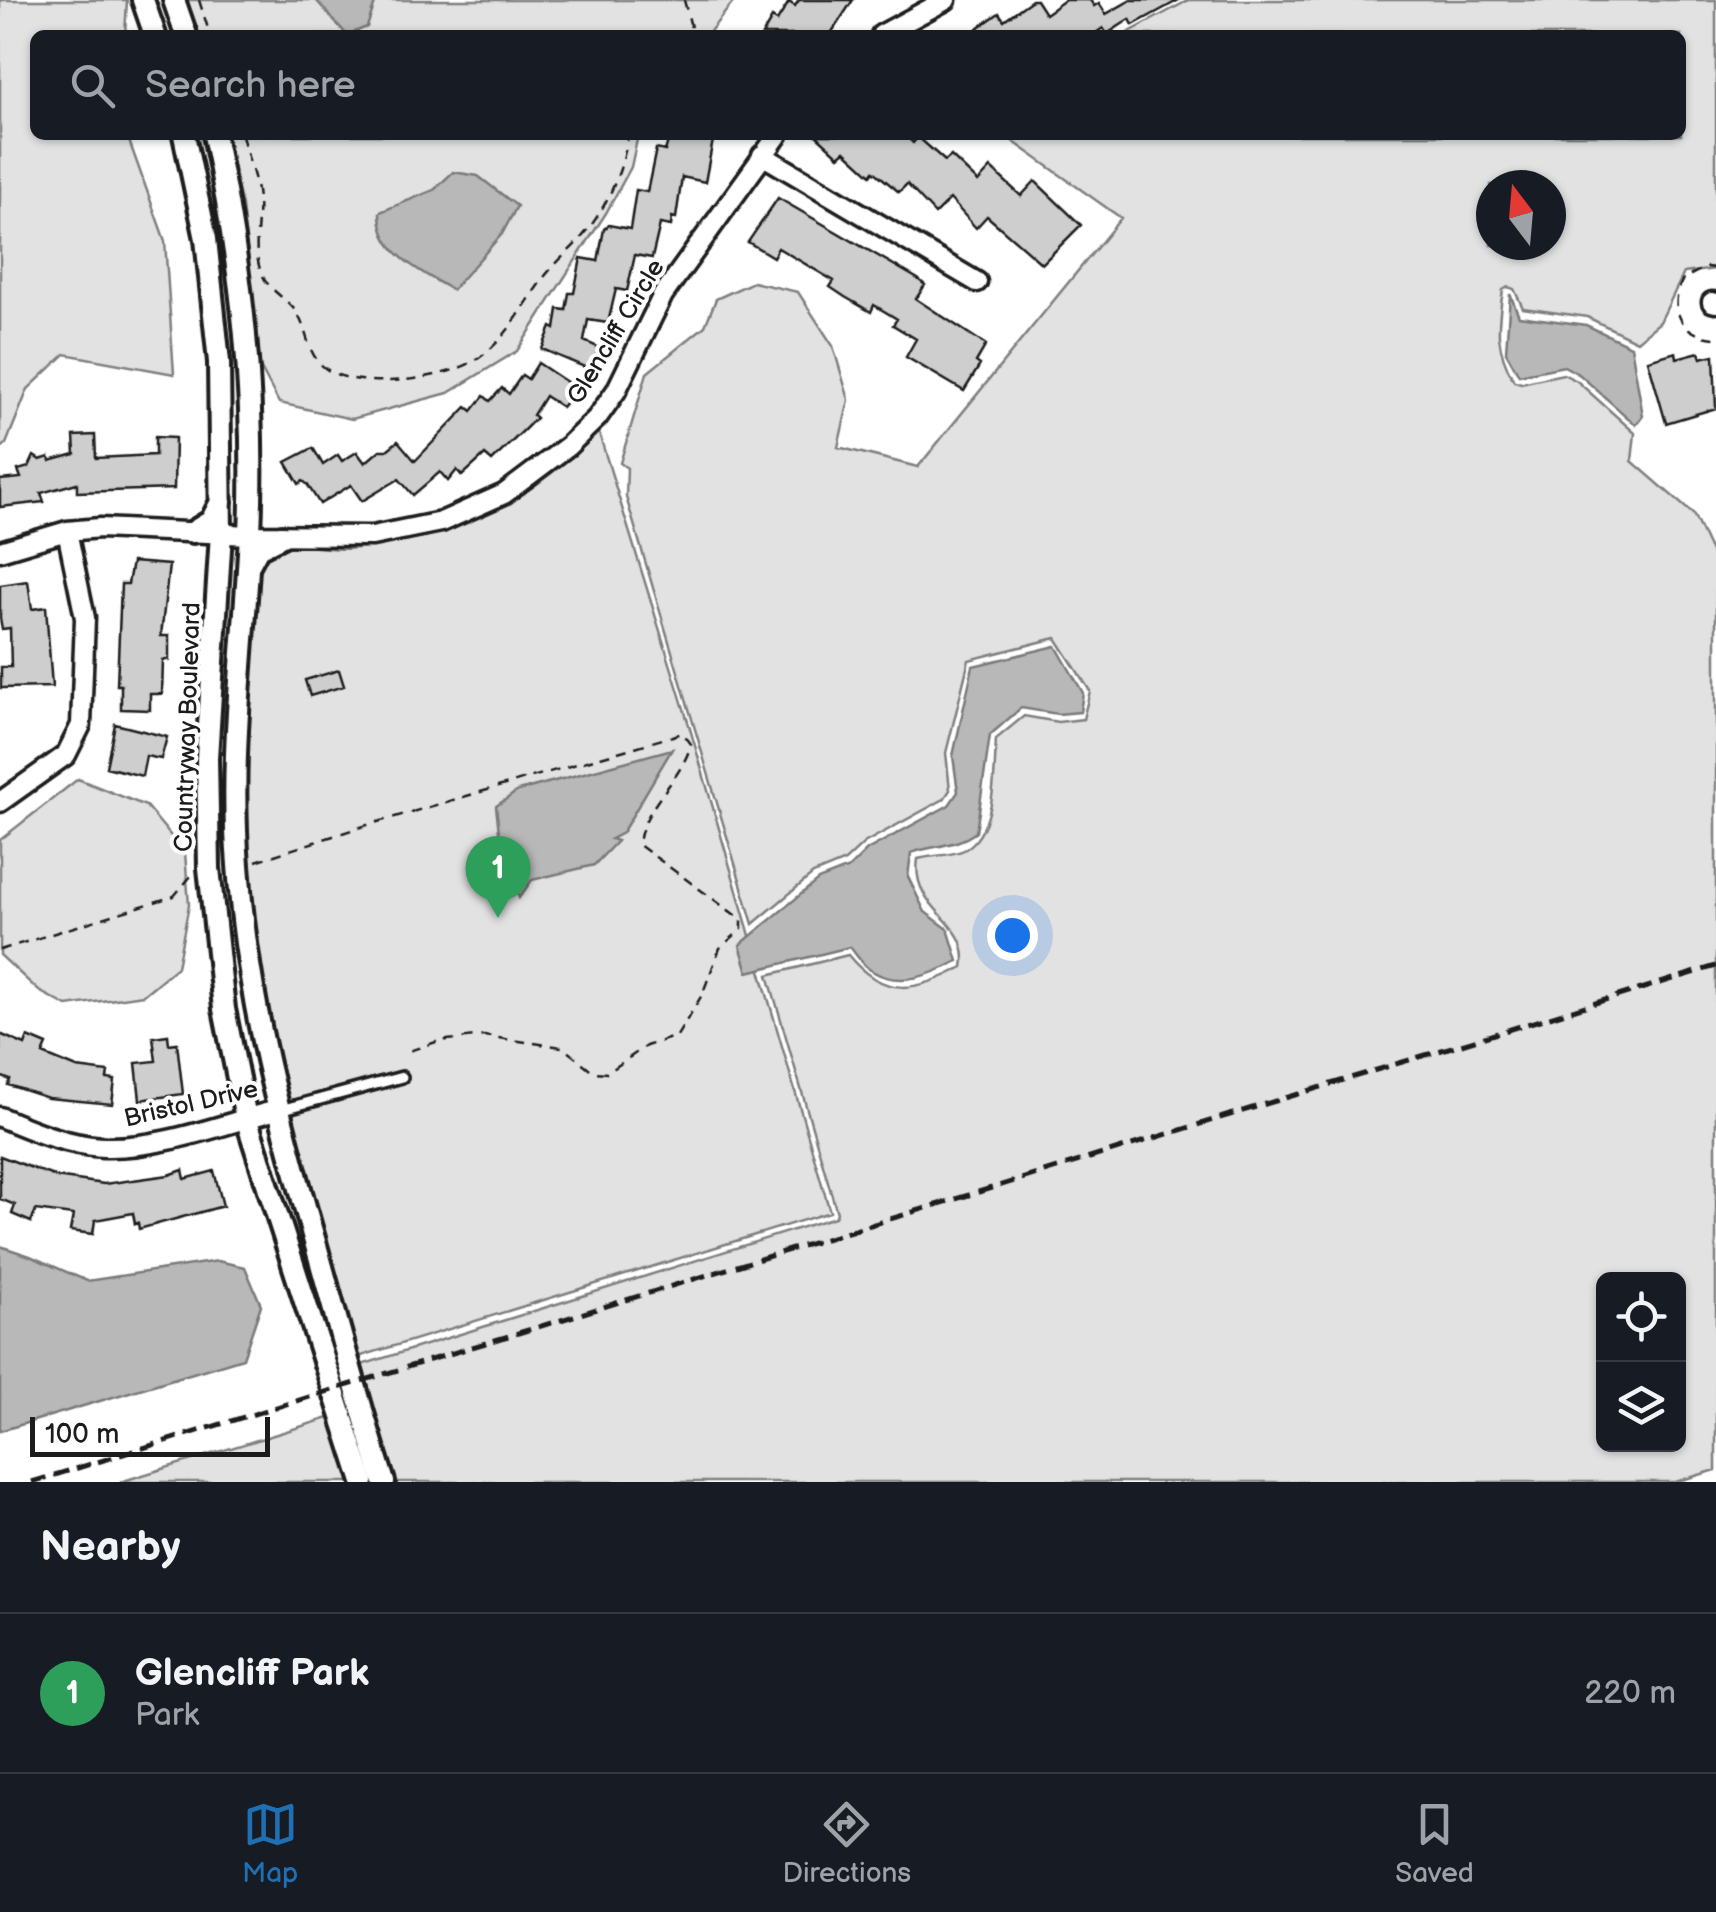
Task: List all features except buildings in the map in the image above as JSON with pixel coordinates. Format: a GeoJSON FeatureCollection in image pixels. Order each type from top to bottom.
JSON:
{"type":"FeatureCollection","features":[{"type":"Feature","properties":{"kind":"street"},"geometry":{"type":"LineString","coordinates":[[143,0],[153,30]]}},
{"type":"Feature","properties":{"kind":"street"},"geometry":{"type":"LineString","coordinates":[[174,0],[184,30]]}},
{"type":"Feature","properties":{"kind":"street"},"geometry":{"type":"LineString","coordinates":[[890,30],[946,0]]}},
{"type":"Feature","properties":{"kind":"street","name":"Countryway Boulevard"},"geometry":{"type":"LineString","coordinates":[[185,140],[206,238],[219,362],[221,500],[248,570],[237,715],[237,861],[254,1006],[277,1110],[384,1482]]}},
{"type":"Feature","properties":{"kind":"street","name":"Countryway Boulevard"},"geometry":{"type":"LineString","coordinates":[[215,140],[235,234],[248,360],[251,501],[219,566],[207,758],[209,868],[224,1010],[246,1118],[363,1482]]}},
{"type":"Feature","properties":{"kind":"street","name":"Glencliff Circle"},"geometry":{"type":"LineString","coordinates":[[0,551],[67,531],[100,528],[372,536],[440,522],[504,494],[547,463],[597,418],[616,391],[663,296],[774,140]]}},
{"type":"Feature","properties":{"kind":"street"},"geometry":{"type":"LineString","coordinates":[[762,155],[977,282]]}},
{"type":"Feature","properties":{"kind":"street"},"geometry":{"type":"LineString","coordinates":[[219,362],[226,379],[229,499],[238,568],[232,690],[237,715]]}},
{"type":"Feature","properties":{"kind":"street"},"geometry":{"type":"LineString","coordinates":[[219,566],[213,544],[193,532],[211,521],[221,500]]}},
{"type":"Feature","properties":{"kind":"street"},"geometry":{"type":"LineString","coordinates":[[251,501],[262,526],[282,536]]}},
{"type":"Feature","properties":{"kind":"street"},"geometry":{"type":"LineString","coordinates":[[0,802],[66,755],[81,725],[85,618],[67,531]]}},
{"type":"Feature","properties":{"kind":"street"},"geometry":{"type":"LineString","coordinates":[[248,570],[258,548],[282,536]]}},
{"type":"Feature","properties":{"kind":"street","name":"Bristol Drive"},"geometry":{"type":"LineString","coordinates":[[0,1117],[45,1136],[105,1147],[165,1140],[277,1110]]}},
{"type":"Feature","properties":{"kind":"lane"},"geometry":{"type":"LineString","coordinates":[[277,1110],[402,1078]]}},
{"type":"Feature","properties":{"kind":"path"},"geometry":{"type":"LineString","coordinates":[[199,0],[208,30]]}},
{"type":"Feature","properties":{"kind":"path"},"geometry":{"type":"LineString","coordinates":[[684,0],[692,30]]}},
{"type":"Feature","properties":{"kind":"path"},"geometry":{"type":"LineString","coordinates":[[243,140],[258,198],[257,253],[264,278],[296,312],[323,367],[344,377],[378,381],[440,373],[476,360],[490,350],[544,277],[584,235],[614,185],[623,165],[627,140]]}},
{"type":"Feature","properties":{"kind":"path"},"geometry":{"type":"LineString","coordinates":[[1716,268],[1706,267],[1683,279],[1675,302],[1680,322],[1691,333],[1716,338]]}},
{"type":"Feature","properties":{"kind":"path"},"geometry":{"type":"LineString","coordinates":[[237,861],[264,862],[364,826],[682,733],[690,744],[686,764],[640,828],[639,845],[742,920],[742,929],[720,948],[702,995],[676,1036],[646,1046],[608,1073],[594,1072],[562,1047],[484,1036],[440,1040],[406,1052]]}},
{"type":"Feature","properties":{"kind":"path"},"geometry":{"type":"LineString","coordinates":[[0,950],[174,896],[192,875],[209,868]]}},
{"type":"Feature","properties":{"kind":"shaded area"},"geometry":{"type":"Polygon","coordinates":[[[0,0],[127,0],[125,30],[30,30],[30,140],[129,140],[165,241],[174,374],[65,354],[28,389],[6,444],[0,449],[0,0]]]}},
{"type":"Feature","properties":{"kind":"shaded area"},"geometry":{"type":"Polygon","coordinates":[[[184,0],[735,0],[711,30],[194,30],[184,0]]]}},
{"type":"Feature","properties":{"kind":"shaded area"},"geometry":{"type":"Polygon","coordinates":[[[316,0],[376,0],[367,27],[343,30],[316,0]]]}},
{"type":"Feature","properties":{"kind":"shaded area"},"geometry":{"type":"Polygon","coordinates":[[[1189,0],[1716,0],[1716,269],[1684,273],[1660,322],[1637,341],[1587,317],[1523,308],[1514,289],[1508,287],[1503,290],[1499,327],[1503,358],[1514,381],[1563,374],[1577,381],[1635,433],[1632,461],[1693,514],[1716,563],[1716,1470],[1675,1482],[392,1482],[358,1366],[835,1217],[768,975],[848,955],[875,979],[902,987],[931,982],[963,967],[959,937],[923,891],[918,859],[964,850],[983,830],[992,800],[996,739],[1024,716],[1058,722],[1083,719],[1090,691],[1056,638],[969,660],[946,753],[950,790],[944,799],[864,843],[845,861],[813,874],[753,924],[626,497],[627,468],[620,463],[647,373],[705,326],[716,299],[753,282],[798,292],[833,346],[849,400],[838,447],[918,467],[1121,218],[1011,140],[1686,140],[1686,30],[1133,30],[1189,0]]]}},
{"type":"Feature","properties":{"kind":"shaded area"},"geometry":{"type":"Polygon","coordinates":[[[226,140],[637,140],[631,167],[606,213],[517,351],[448,393],[352,419],[279,403],[259,365],[242,206],[226,140]]]}},
{"type":"Feature","properties":{"kind":"shaded area"},"geometry":{"type":"Polygon","coordinates":[[[453,172],[478,176],[517,206],[502,234],[452,290],[394,250],[381,226],[380,212],[434,190],[453,172]]]}},
{"type":"Feature","properties":{"kind":"shaded area"},"geometry":{"type":"Polygon","coordinates":[[[1510,294],[1519,316],[1586,325],[1631,346],[1643,416],[1636,425],[1580,375],[1564,366],[1519,375],[1506,352],[1510,294]]]}},
{"type":"Feature","properties":{"kind":"shaded area"},"geometry":{"type":"Polygon","coordinates":[[[598,430],[689,725],[830,1212],[355,1358],[296,1150],[259,980],[245,856],[254,572],[262,559],[285,547],[357,548],[459,525],[545,479],[598,430]]]}},
{"type":"Feature","properties":{"kind":"shaded area"},"geometry":{"type":"Polygon","coordinates":[[[1056,646],[1083,693],[1080,712],[1058,714],[1021,708],[990,735],[976,832],[953,843],[911,853],[908,877],[925,912],[948,929],[958,961],[926,975],[893,979],[869,969],[850,947],[748,972],[740,945],[818,880],[849,868],[867,850],[949,805],[958,792],[953,756],[973,666],[1056,646]]]}},
{"type":"Feature","properties":{"kind":"shaded area"},"geometry":{"type":"Polygon","coordinates":[[[672,749],[622,833],[611,839],[617,841],[594,865],[532,880],[519,898],[499,832],[496,806],[518,791],[672,749]]]}},
{"type":"Feature","properties":{"kind":"shaded area"},"geometry":{"type":"Polygon","coordinates":[[[78,779],[146,806],[185,853],[189,905],[177,967],[143,995],[67,1006],[39,991],[0,955],[0,840],[78,779]]]}},
{"type":"Feature","properties":{"kind":"shaded area"},"geometry":{"type":"Polygon","coordinates":[[[0,1246],[87,1281],[218,1261],[245,1267],[261,1305],[243,1358],[0,1431],[0,1246]]]}},
{"type":"Feature","properties":{"kind":"shaded area"},"geometry":{"type":"Polygon","coordinates":[[[332,1413],[354,1482],[120,1482],[329,1418],[332,1413]]]}},
{"type":"Feature","properties":{"kind":"railway"},"geometry":{"type":"LineString","coordinates":[[32,1482],[1716,966]]}},
{"type":"Feature","properties":{"kind":"place","name":"Glencliff Park"},"geometry":{"type":"Point","coordinates":[498,918]}}]}
